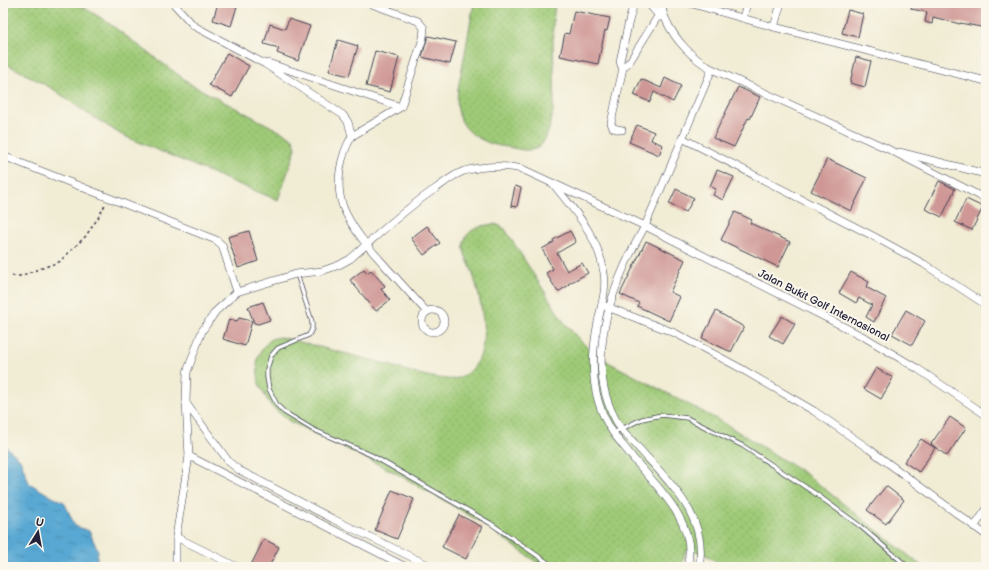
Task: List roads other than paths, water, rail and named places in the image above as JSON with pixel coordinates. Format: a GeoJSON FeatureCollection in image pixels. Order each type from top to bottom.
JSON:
{"type":"FeatureCollection","features":[{"type":"Feature","properties":{"kind":"street"},"geometry":{"type":"LineString","coordinates":[[173,3],[194,26],[265,64],[343,116],[348,122],[352,136]]}},
{"type":"Feature","properties":{"kind":"street"},"geometry":{"type":"LineString","coordinates":[[369,3],[418,21],[424,28],[423,38],[401,107],[352,136],[344,152],[339,185],[343,206],[351,223],[366,245],[427,312]]}},
{"type":"Feature","properties":{"kind":"street"},"geometry":{"type":"LineString","coordinates":[[623,68],[620,61],[634,3]]}},
{"type":"Feature","properties":{"kind":"street"},"geometry":{"type":"LineString","coordinates":[[648,3],[658,15],[666,20]]}},
{"type":"Feature","properties":{"kind":"street"},"geometry":{"type":"LineString","coordinates":[[689,3],[774,27],[986,81]]}},
{"type":"Feature","properties":{"kind":"street"},"geometry":{"type":"LineString","coordinates":[[743,18],[747,3]]}},
{"type":"Feature","properties":{"kind":"street"},"geometry":{"type":"LineString","coordinates":[[774,27],[781,3]]}},
{"type":"Feature","properties":{"kind":"street"},"geometry":{"type":"LineString","coordinates":[[622,130],[613,128],[611,122],[623,68],[630,61],[658,15],[661,6]]}},
{"type":"Feature","properties":{"kind":"street"},"geometry":{"type":"LineString","coordinates":[[661,6],[666,20],[684,47],[712,70],[886,148],[986,199]]}},
{"type":"Feature","properties":{"kind":"street"},"geometry":{"type":"LineString","coordinates":[[265,64],[273,64],[401,107]]}},
{"type":"Feature","properties":{"kind":"street"},"geometry":{"type":"LineString","coordinates":[[699,567],[701,556],[700,539],[695,522],[675,489],[621,429],[607,402],[601,370],[603,333],[609,308],[619,280],[645,226],[712,70]]}},
{"type":"Feature","properties":{"kind":"street"},"geometry":{"type":"LineString","coordinates":[[682,138],[924,264],[986,305]]}},
{"type":"Feature","properties":{"kind":"street"},"geometry":{"type":"LineString","coordinates":[[886,148],[986,174]]}},
{"type":"Feature","properties":{"kind":"street"},"geometry":{"type":"LineString","coordinates":[[3,156],[220,242],[222,245],[237,292],[216,311],[202,331],[188,372],[186,403],[189,456],[176,537],[176,567]]}},
{"type":"Feature","properties":{"kind":"street","name":"Jalan Bukit Golf Internasional"},"geometry":{"type":"LineString","coordinates":[[237,292],[296,274],[322,271],[350,260],[418,200],[448,180],[463,172],[487,167],[507,166],[522,169],[645,226],[866,338],[918,369],[986,415]]}},
{"type":"Feature","properties":{"kind":"street"},"geometry":{"type":"LineString","coordinates":[[553,183],[575,211],[594,239],[598,247],[604,275],[604,292],[592,367],[595,392],[605,418],[613,433],[672,504],[687,536],[689,549],[687,567]]}},
{"type":"Feature","properties":{"kind":"street"},"geometry":{"type":"LineString","coordinates":[[602,305],[675,333],[740,368],[814,411],[869,449],[986,536]]}},
{"type":"Feature","properties":{"kind":"street"},"geometry":{"type":"LineString","coordinates":[[186,403],[229,462],[238,470],[333,519],[432,567]]}},
{"type":"Feature","properties":{"kind":"street"},"geometry":{"type":"LineString","coordinates":[[189,456],[406,567]]}},
{"type":"Feature","properties":{"kind":"street"},"geometry":{"type":"LineString","coordinates":[[974,527],[986,510]]}},
{"type":"Feature","properties":{"kind":"street"},"geometry":{"type":"LineString","coordinates":[[176,537],[237,567]]}},
{"type":"Feature","properties":{"kind":"lane"},"geometry":{"type":"LineString","coordinates":[[296,274],[312,322],[312,329],[309,335],[278,348],[271,356],[267,369],[267,377],[269,389],[277,406],[312,429],[371,455],[490,523],[554,567]]}},
{"type":"Feature","properties":{"kind":"lane"},"geometry":{"type":"LineString","coordinates":[[613,433],[642,418],[662,415],[687,418],[743,446],[816,494],[860,526],[908,567]]}},
{"type":"Feature","properties":{"kind":"water"},"geometry":{"type":"Polygon","coordinates":[[[3,444],[20,459],[29,483],[54,498],[64,502],[75,526],[89,531],[98,551],[96,567],[3,567],[3,444]]]}}]}
